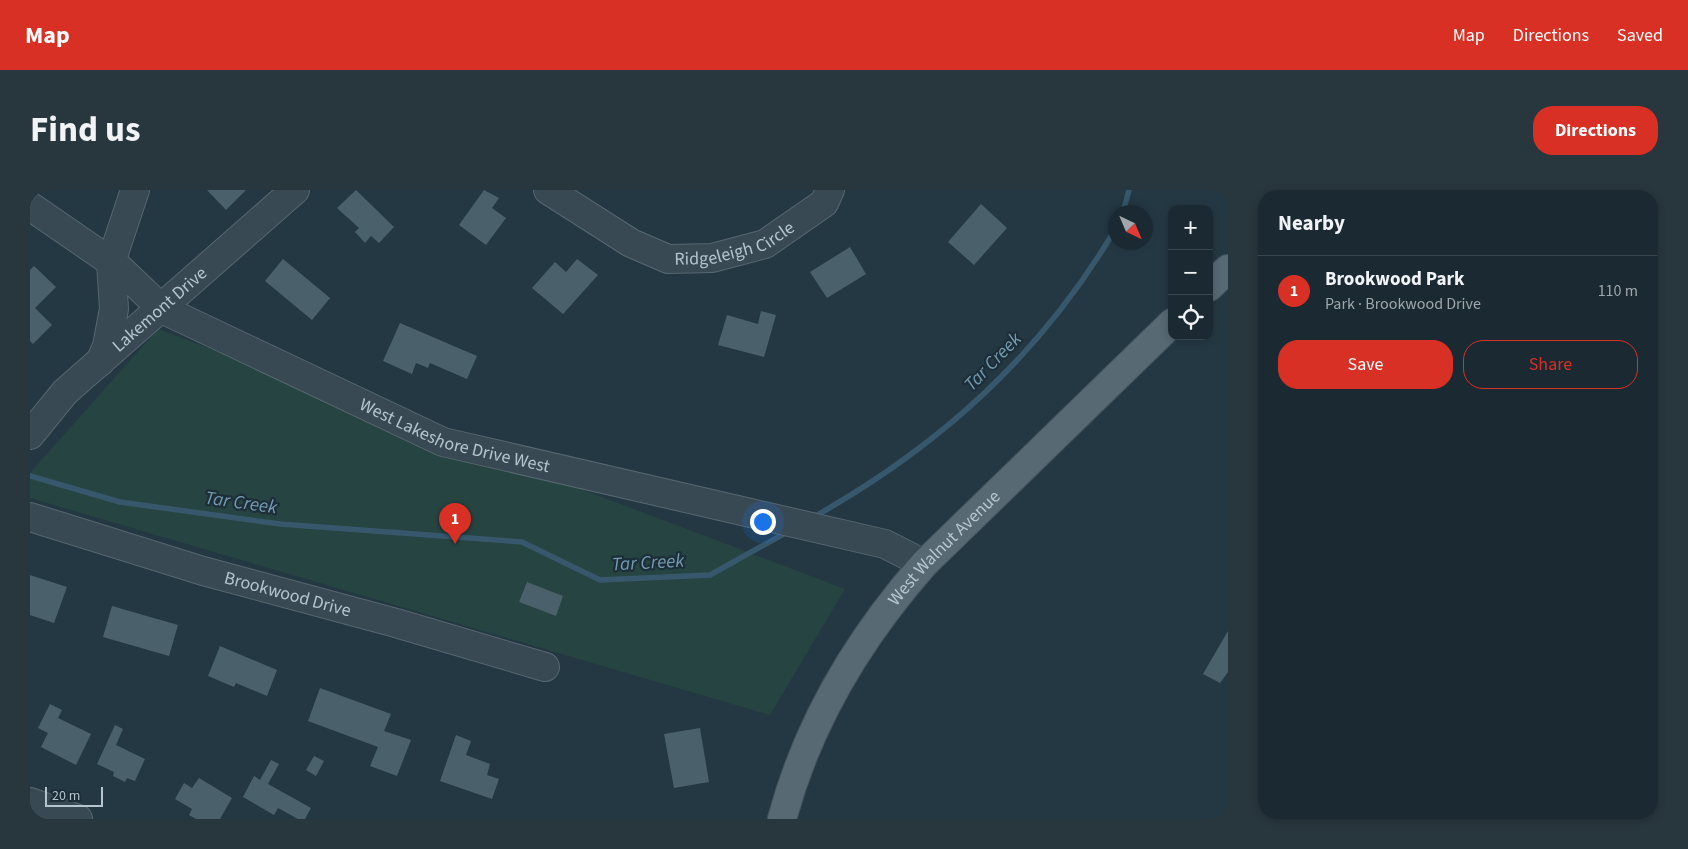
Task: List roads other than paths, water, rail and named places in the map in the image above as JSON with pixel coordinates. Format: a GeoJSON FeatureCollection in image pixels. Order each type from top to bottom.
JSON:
{"type":"FeatureCollection","features":[{"type":"Feature","properties":{"kind":"main road"},"geometry":{"type":"LineString","coordinates":[[1213,283],[1228,269]]}},
{"type":"Feature","properties":{"kind":"main road","name":"West Walnut Avenue"},"geometry":{"type":"LineString","coordinates":[[782,819],[799,763],[838,681],[865,636],[893,599],[924,564],[1168,328]]}},
{"type":"Feature","properties":{"kind":"street"},"geometry":{"type":"LineString","coordinates":[[100,362],[107,346],[114,309],[111,262],[135,190]]}},
{"type":"Feature","properties":{"kind":"street","name":"Lakemont Drive"},"geometry":{"type":"LineString","coordinates":[[30,435],[65,392],[162,309],[295,190]]}},
{"type":"Feature","properties":{"kind":"street","name":"Ridgeleigh Circle"},"geometry":{"type":"LineString","coordinates":[[548,190],[631,243],[668,259],[712,258],[765,244],[824,203],[830,190]]}},
{"type":"Feature","properties":{"kind":"street","name":"West Lakeshore Drive West"},"geometry":{"type":"LineString","coordinates":[[30,206],[111,262],[162,309],[443,442],[885,544],[924,564]]}},
{"type":"Feature","properties":{"kind":"street","name":"Brookwood Drive"},"geometry":{"type":"LineString","coordinates":[[30,517],[203,571],[396,623],[545,667]]}},
{"type":"Feature","properties":{"kind":"street"},"geometry":{"type":"LineString","coordinates":[[30,802],[78,819]]}},
{"type":"Feature","properties":{"kind":"waterway","name":"Tar Creek"},"geometry":{"type":"LineString","coordinates":[[1125,205],[1129,190]]}},
{"type":"Feature","properties":{"kind":"waterway","name":"Tar Creek"},"geometry":{"type":"LineString","coordinates":[[812,518],[859,490],[903,460],[945,428],[984,394],[1021,357],[1055,317],[1087,274],[1108,241]]}},
{"type":"Feature","properties":{"kind":"waterway","name":"Tar Creek"},"geometry":{"type":"LineString","coordinates":[[30,476],[120,502],[280,524],[522,542],[600,580],[710,575],[789,531]]}},
{"type":"Feature","properties":{"kind":"place","name":"Brookwood Park"},"geometry":{"type":"Point","coordinates":[455,544]}}]}
